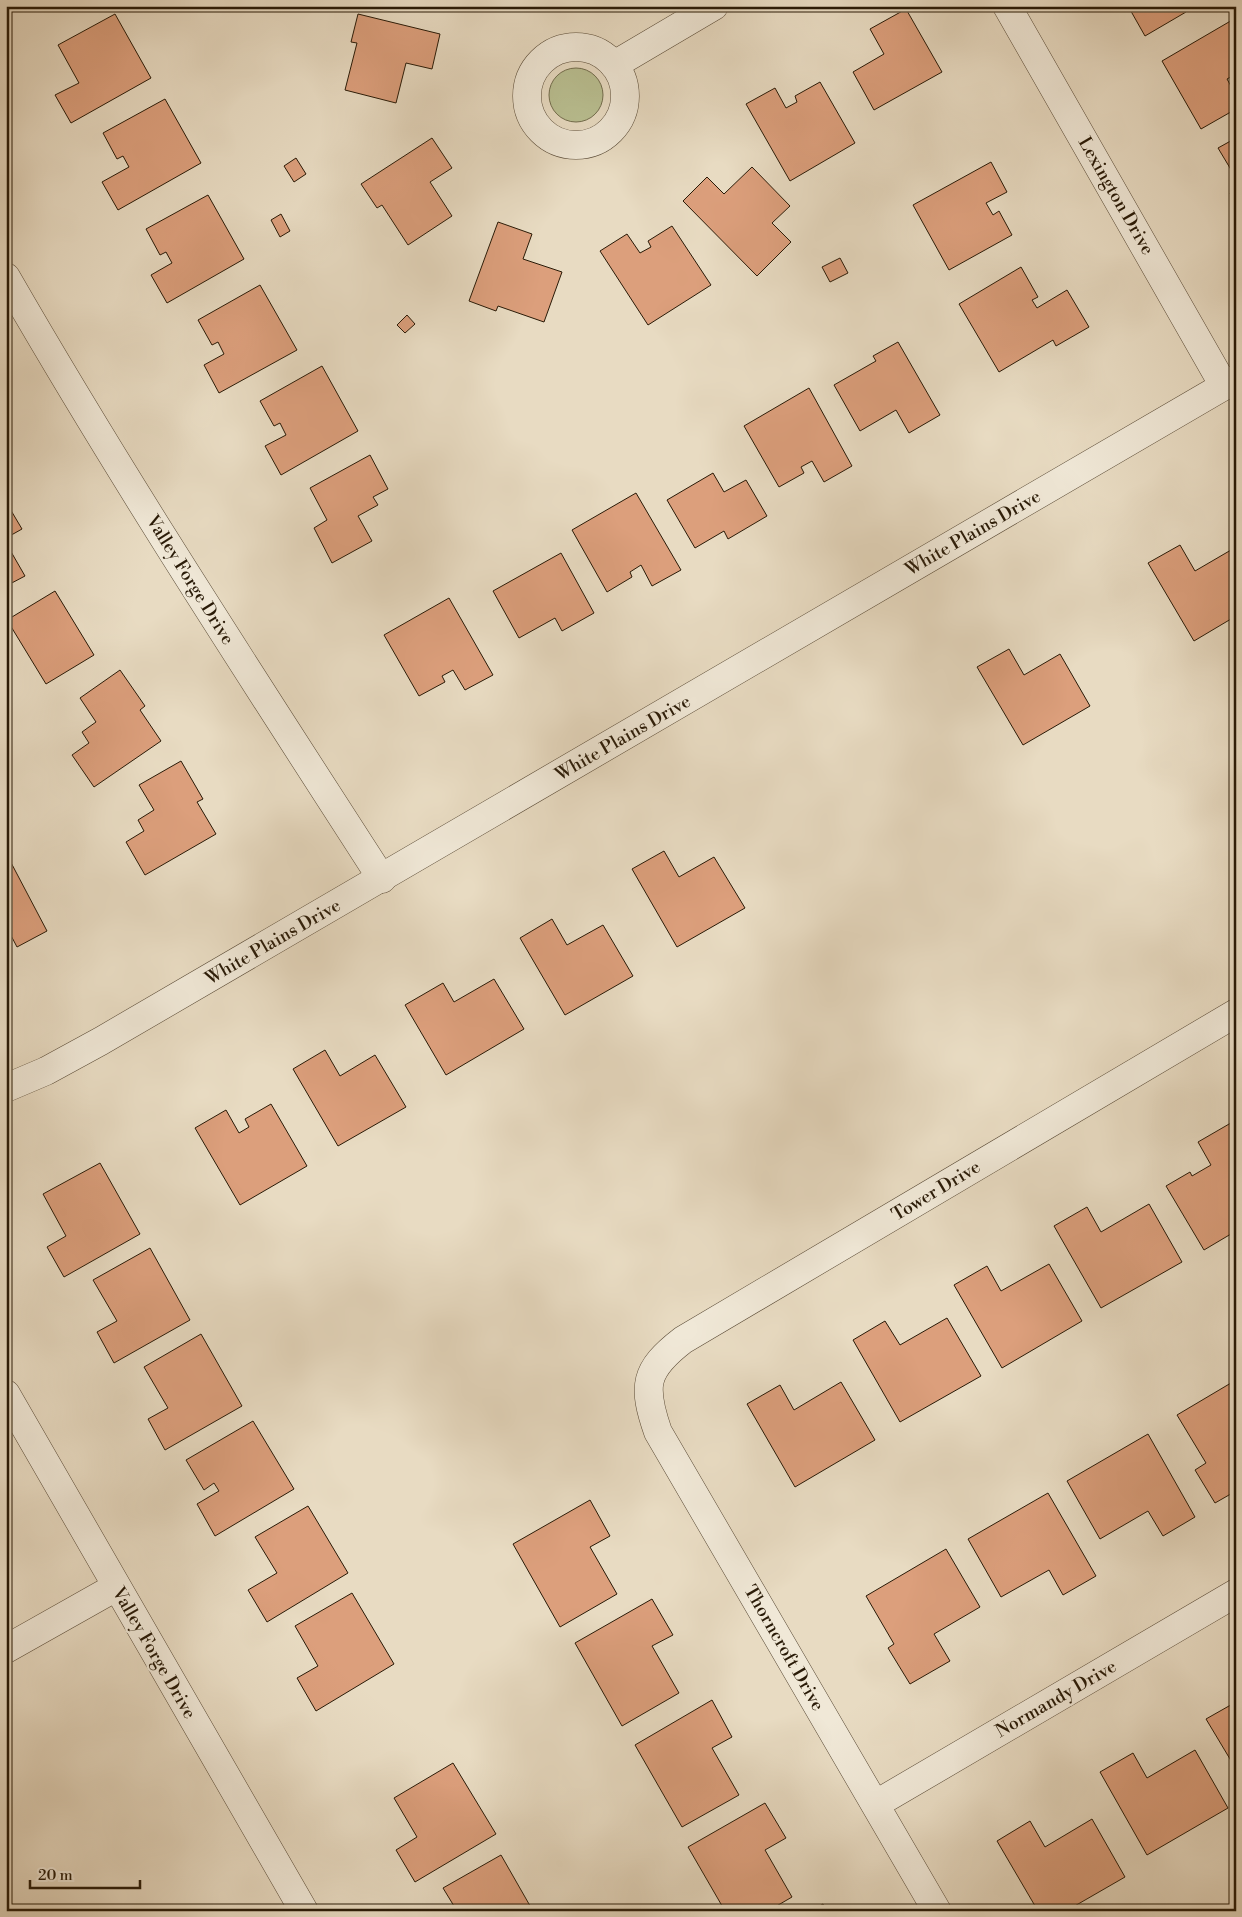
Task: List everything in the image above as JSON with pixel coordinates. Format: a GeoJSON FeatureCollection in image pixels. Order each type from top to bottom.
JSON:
{"type":"FeatureCollection","features":[{"type":"Feature","properties":{"kind":"street"},"geometry":{"type":"LineString","coordinates":[[614,65],[714,6]]}},
{"type":"Feature","properties":{"kind":"street","name":"Lexington Drive"},"geometry":{"type":"LineString","coordinates":[[1007,6],[1230,382]]}},
{"type":"Feature","properties":{"kind":"street","name":"Valley Forge Drive"},"geometry":{"type":"LineString","coordinates":[[6,277],[70,388],[175,558],[382,879]]}},
{"type":"Feature","properties":{"kind":"street","name":"White Plains Drive"},"geometry":{"type":"LineString","coordinates":[[6,1088],[46,1071],[102,1041],[1230,382]]}},
{"type":"Feature","properties":{"kind":"street","name":"Tower Drive"},"geometry":{"type":"LineString","coordinates":[[648,1380],[665,1354],[684,1340],[1236,1013]]}},
{"type":"Feature","properties":{"kind":"street","name":"Thorncroft Drive"},"geometry":{"type":"LineString","coordinates":[[648,1380],[650,1409],[658,1432],[876,1804],[936,1911]]}},
{"type":"Feature","properties":{"kind":"street","name":"Valley Forge Drive"},"geometry":{"type":"LineString","coordinates":[[6,1394],[304,1911]]}},
{"type":"Feature","properties":{"kind":"street"},"geometry":{"type":"LineString","coordinates":[[6,1649],[116,1587]]}},
{"type":"Feature","properties":{"kind":"street","name":"Normandy Drive"},"geometry":{"type":"LineString","coordinates":[[876,1804],[1236,1593]]}},
{"type":"Feature","properties":{"kind":"green space"},"geometry":{"type":"Polygon","coordinates":[[[576,68],[586,70],[595,76],[601,85],[603,95],[601,105],[595,114],[586,120],[576,122],[566,120],[557,114],[551,105],[549,95],[551,85],[557,76],[566,70],[576,68]]]}},
{"type":"Feature","properties":{"kind":"building"},"geometry":{"type":"Polygon","coordinates":[[[1128,6],[1183,6],[1186,12],[1145,36],[1128,6]]]}},
{"type":"Feature","properties":{"kind":"building"},"geometry":{"type":"Polygon","coordinates":[[[906,9],[942,72],[874,110],[853,72],[884,54],[870,29],[906,9]]]}},
{"type":"Feature","properties":{"kind":"building"},"geometry":{"type":"Polygon","coordinates":[[[115,14],[151,78],[71,123],[55,95],[79,83],[58,45],[115,14]]]}},
{"type":"Feature","properties":{"kind":"building"},"geometry":{"type":"Polygon","coordinates":[[[358,14],[440,34],[432,69],[406,63],[396,103],[345,90],[357,43],[351,42],[358,14]]]}},
{"type":"Feature","properties":{"kind":"building"},"geometry":{"type":"Polygon","coordinates":[[[1234,19],[1236,22],[1236,74],[1227,79],[1236,95],[1236,109],[1201,129],[1162,61],[1234,19]]]}},
{"type":"Feature","properties":{"kind":"building"},"geometry":{"type":"Polygon","coordinates":[[[820,82],[855,143],[790,181],[746,104],[775,88],[786,108],[797,102],[795,96],[820,82]]]}},
{"type":"Feature","properties":{"kind":"building"},"geometry":{"type":"Polygon","coordinates":[[[165,99],[201,163],[118,210],[102,182],[129,167],[123,156],[117,159],[103,133],[165,99]]]}},
{"type":"Feature","properties":{"kind":"building"},"geometry":{"type":"Polygon","coordinates":[[[432,138],[452,168],[430,182],[452,216],[408,245],[382,205],[377,208],[361,184],[432,138]]]}},
{"type":"Feature","properties":{"kind":"building"},"geometry":{"type":"Polygon","coordinates":[[[1236,138],[1236,178],[1218,148],[1236,138]]]}},
{"type":"Feature","properties":{"kind":"building"},"geometry":{"type":"Polygon","coordinates":[[[296,158],[306,174],[294,182],[284,166],[296,158]]]}},
{"type":"Feature","properties":{"kind":"building"},"geometry":{"type":"Polygon","coordinates":[[[991,162],[1007,192],[986,203],[993,215],[999,211],[1012,235],[949,270],[913,205],[991,162]]]}},
{"type":"Feature","properties":{"kind":"building"},"geometry":{"type":"Polygon","coordinates":[[[752,167],[790,206],[772,223],[791,242],[757,276],[683,201],[707,177],[724,194],[752,167]]]}},
{"type":"Feature","properties":{"kind":"building"},"geometry":{"type":"Polygon","coordinates":[[[1236,190],[1236,204],[1230,193],[1236,190]]]}},
{"type":"Feature","properties":{"kind":"building"},"geometry":{"type":"Polygon","coordinates":[[[208,195],[244,259],[167,303],[151,275],[172,263],[166,252],[160,255],[146,229],[208,195]]]}},
{"type":"Feature","properties":{"kind":"building"},"geometry":{"type":"Polygon","coordinates":[[[281,214],[290,231],[280,237],[271,220],[281,214]]]}},
{"type":"Feature","properties":{"kind":"building"},"geometry":{"type":"Polygon","coordinates":[[[498,222],[532,234],[523,259],[562,272],[544,322],[498,306],[496,311],[469,301],[498,222]]]}},
{"type":"Feature","properties":{"kind":"building"},"geometry":{"type":"Polygon","coordinates":[[[672,226],[711,285],[648,325],[600,251],[627,234],[640,253],[651,247],[648,241],[672,226]]]}},
{"type":"Feature","properties":{"kind":"building"},"geometry":{"type":"Polygon","coordinates":[[[840,258],[848,273],[830,282],[822,267],[840,258]]]}},
{"type":"Feature","properties":{"kind":"building"},"geometry":{"type":"Polygon","coordinates":[[[1021,267],[1038,297],[1032,300],[1037,308],[1067,290],[1089,327],[1056,346],[1053,340],[999,372],[959,304],[1021,267]]]}},
{"type":"Feature","properties":{"kind":"building"},"geometry":{"type":"Polygon","coordinates":[[[260,285],[297,350],[219,393],[204,365],[224,354],[218,342],[212,345],[198,320],[260,285]]]}},
{"type":"Feature","properties":{"kind":"building"},"geometry":{"type":"Polygon","coordinates":[[[407,315],[415,324],[405,333],[397,325],[407,315]]]}},
{"type":"Feature","properties":{"kind":"building"},"geometry":{"type":"Polygon","coordinates":[[[898,342],[940,415],[909,433],[896,410],[860,431],[834,385],[876,361],[873,356],[898,342]]]}},
{"type":"Feature","properties":{"kind":"building"},"geometry":{"type":"Polygon","coordinates":[[[322,366],[358,431],[281,475],[265,446],[286,435],[280,423],[274,426],[260,401],[322,366]]]}},
{"type":"Feature","properties":{"kind":"building"},"geometry":{"type":"Polygon","coordinates":[[[809,388],[852,466],[824,482],[812,461],[801,467],[804,473],[779,487],[744,426],[809,388]]]}},
{"type":"Feature","properties":{"kind":"building"},"geometry":{"type":"Polygon","coordinates":[[[370,455],[388,489],[373,497],[378,505],[358,516],[372,541],[332,563],[314,528],[327,520],[310,488],[370,455]]]}},
{"type":"Feature","properties":{"kind":"building"},"geometry":{"type":"Polygon","coordinates":[[[713,473],[724,492],[746,480],[767,516],[728,539],[724,531],[695,548],[667,500],[713,473]]]}},
{"type":"Feature","properties":{"kind":"building"},"geometry":{"type":"Polygon","coordinates":[[[636,493],[681,570],[652,586],[641,565],[630,572],[632,577],[607,592],[572,530],[636,493]]]}},
{"type":"Feature","properties":{"kind":"building"},"geometry":{"type":"Polygon","coordinates":[[[6,502],[22,529],[6,538],[6,502]]]}},
{"type":"Feature","properties":{"kind":"building"},"geometry":{"type":"Polygon","coordinates":[[[6,543],[25,576],[6,586],[6,543]]]}},
{"type":"Feature","properties":{"kind":"building"},"geometry":{"type":"Polygon","coordinates":[[[1180,545],[1195,571],[1231,550],[1236,558],[1236,616],[1194,641],[1148,563],[1180,545]]]}},
{"type":"Feature","properties":{"kind":"building"},"geometry":{"type":"Polygon","coordinates":[[[561,553],[594,613],[562,631],[555,618],[519,638],[493,591],[561,553]]]}},
{"type":"Feature","properties":{"kind":"building"},"geometry":{"type":"Polygon","coordinates":[[[55,591],[94,655],[46,684],[7,620],[55,591]]]}},
{"type":"Feature","properties":{"kind":"building"},"geometry":{"type":"Polygon","coordinates":[[[449,598],[493,675],[465,690],[453,670],[442,676],[445,682],[419,696],[384,635],[449,598]]]}},
{"type":"Feature","properties":{"kind":"building"},"geometry":{"type":"Polygon","coordinates":[[[1009,649],[1024,675],[1060,654],[1090,706],[1023,745],[977,667],[1009,649]]]}},
{"type":"Feature","properties":{"kind":"building"},"geometry":{"type":"Polygon","coordinates":[[[120,670],[145,706],[140,710],[161,741],[94,787],[72,755],[89,743],[82,732],[96,722],[80,698],[120,670]]]}},
{"type":"Feature","properties":{"kind":"building"},"geometry":{"type":"Polygon","coordinates":[[[181,761],[203,799],[197,802],[216,834],[145,875],[126,842],[144,831],[138,820],[154,810],[139,785],[181,761]]]}},
{"type":"Feature","properties":{"kind":"building"},"geometry":{"type":"Polygon","coordinates":[[[664,851],[679,877],[714,857],[745,908],[677,947],[632,869],[664,851]]]}},
{"type":"Feature","properties":{"kind":"building"},"geometry":{"type":"Polygon","coordinates":[[[7,855],[47,931],[17,947],[6,926],[7,855]]]}},
{"type":"Feature","properties":{"kind":"building"},"geometry":{"type":"Polygon","coordinates":[[[552,919],[567,945],[603,925],[633,976],[565,1015],[520,938],[552,919]]]}},
{"type":"Feature","properties":{"kind":"building"},"geometry":{"type":"Polygon","coordinates":[[[494,979],[524,1029],[446,1075],[405,1005],[443,983],[454,1002],[494,979]]]}},
{"type":"Feature","properties":{"kind":"building"},"geometry":{"type":"Polygon","coordinates":[[[325,1050],[340,1076],[375,1055],[406,1107],[338,1146],[293,1069],[325,1050]]]}},
{"type":"Feature","properties":{"kind":"building"},"geometry":{"type":"Polygon","coordinates":[[[271,1104],[307,1166],[240,1205],[195,1128],[226,1110],[239,1133],[249,1127],[245,1119],[271,1104]]]}},
{"type":"Feature","properties":{"kind":"building"},"geometry":{"type":"Polygon","coordinates":[[[1236,1120],[1236,1231],[1204,1250],[1166,1186],[1190,1172],[1192,1176],[1211,1165],[1198,1142],[1236,1120]]]}},
{"type":"Feature","properties":{"kind":"building"},"geometry":{"type":"Polygon","coordinates":[[[100,1163],[140,1234],[64,1277],[47,1247],[66,1236],[43,1194],[100,1163]]]}},
{"type":"Feature","properties":{"kind":"building"},"geometry":{"type":"Polygon","coordinates":[[[1149,1204],[1182,1262],[1101,1308],[1054,1226],[1087,1207],[1101,1232],[1149,1204]]]}},
{"type":"Feature","properties":{"kind":"building"},"geometry":{"type":"Polygon","coordinates":[[[150,1248],[190,1320],[114,1363],[97,1332],[117,1321],[93,1280],[150,1248]]]}},
{"type":"Feature","properties":{"kind":"building"},"geometry":{"type":"Polygon","coordinates":[[[1049,1264],[1082,1321],[1002,1368],[954,1285],[987,1266],[1001,1291],[1049,1264]]]}},
{"type":"Feature","properties":{"kind":"building"},"geometry":{"type":"Polygon","coordinates":[[[947,1318],[981,1376],[900,1422],[853,1340],[885,1321],[900,1345],[947,1318]]]}},
{"type":"Feature","properties":{"kind":"building"},"geometry":{"type":"Polygon","coordinates":[[[201,1334],[242,1406],[165,1450],[148,1419],[168,1408],[144,1367],[201,1334]]]}},
{"type":"Feature","properties":{"kind":"building"},"geometry":{"type":"Polygon","coordinates":[[[1236,1380],[1236,1491],[1215,1503],[1195,1470],[1206,1463],[1177,1415],[1236,1380]]]}},
{"type":"Feature","properties":{"kind":"building"},"geometry":{"type":"Polygon","coordinates":[[[841,1382],[875,1440],[795,1487],[747,1404],[780,1385],[794,1410],[841,1382]]]}},
{"type":"Feature","properties":{"kind":"building"},"geometry":{"type":"Polygon","coordinates":[[[253,1421],[294,1489],[215,1536],[197,1504],[219,1491],[214,1483],[204,1490],[186,1460],[253,1421]]]}},
{"type":"Feature","properties":{"kind":"building"},"geometry":{"type":"Polygon","coordinates":[[[1148,1434],[1195,1517],[1163,1536],[1148,1511],[1100,1539],[1067,1481],[1148,1434]]]}},
{"type":"Feature","properties":{"kind":"building"},"geometry":{"type":"Polygon","coordinates":[[[1048,1493],[1096,1576],[1063,1595],[1049,1570],[1001,1597],[968,1539],[1048,1493]]]}},
{"type":"Feature","properties":{"kind":"building"},"geometry":{"type":"Polygon","coordinates":[[[590,1500],[610,1536],[590,1547],[617,1594],[560,1627],[513,1544],[590,1500]]]}},
{"type":"Feature","properties":{"kind":"building"},"geometry":{"type":"Polygon","coordinates":[[[308,1506],[348,1573],[267,1622],[248,1590],[277,1573],[255,1537],[308,1506]]]}},
{"type":"Feature","properties":{"kind":"building"},"geometry":{"type":"Polygon","coordinates":[[[946,1549],[980,1607],[934,1634],[950,1661],[910,1684],[888,1648],[894,1644],[866,1596],[946,1549]]]}},
{"type":"Feature","properties":{"kind":"building"},"geometry":{"type":"Polygon","coordinates":[[[352,1593],[394,1664],[316,1711],[297,1678],[318,1666],[295,1626],[352,1593]]]}},
{"type":"Feature","properties":{"kind":"building"},"geometry":{"type":"Polygon","coordinates":[[[652,1599],[673,1635],[652,1646],[679,1693],[622,1726],[575,1643],[652,1599]]]}},
{"type":"Feature","properties":{"kind":"building"},"geometry":{"type":"Polygon","coordinates":[[[712,1700],[732,1737],[712,1748],[739,1795],[682,1827],[635,1745],[712,1700]]]}},
{"type":"Feature","properties":{"kind":"building"},"geometry":{"type":"Polygon","coordinates":[[[1236,1702],[1236,1769],[1206,1719],[1236,1702]]]}},
{"type":"Feature","properties":{"kind":"building"},"geometry":{"type":"Polygon","coordinates":[[[1195,1750],[1228,1808],[1147,1855],[1100,1772],[1133,1753],[1147,1778],[1195,1750]]]}},
{"type":"Feature","properties":{"kind":"building"},"geometry":{"type":"Polygon","coordinates":[[[453,1763],[496,1834],[415,1882],[396,1850],[417,1837],[394,1798],[453,1763]]]}},
{"type":"Feature","properties":{"kind":"building"},"geometry":{"type":"Polygon","coordinates":[[[765,1803],[786,1838],[765,1850],[792,1897],[768,1911],[725,1911],[688,1847],[765,1803]]]}},
{"type":"Feature","properties":{"kind":"building"},"geometry":{"type":"Polygon","coordinates":[[[1092,1819],[1125,1877],[1066,1911],[1038,1911],[997,1841],[1030,1821],[1045,1847],[1092,1819]]]}},
{"type":"Feature","properties":{"kind":"building"},"geometry":{"type":"Polygon","coordinates":[[[501,1855],[533,1911],[457,1911],[443,1888],[501,1855]]]}},
{"type":"Feature","properties":{"kind":"building"},"geometry":{"type":"Polygon","coordinates":[[[823,1904],[827,1911],[811,1911],[823,1904]]]}}]}
